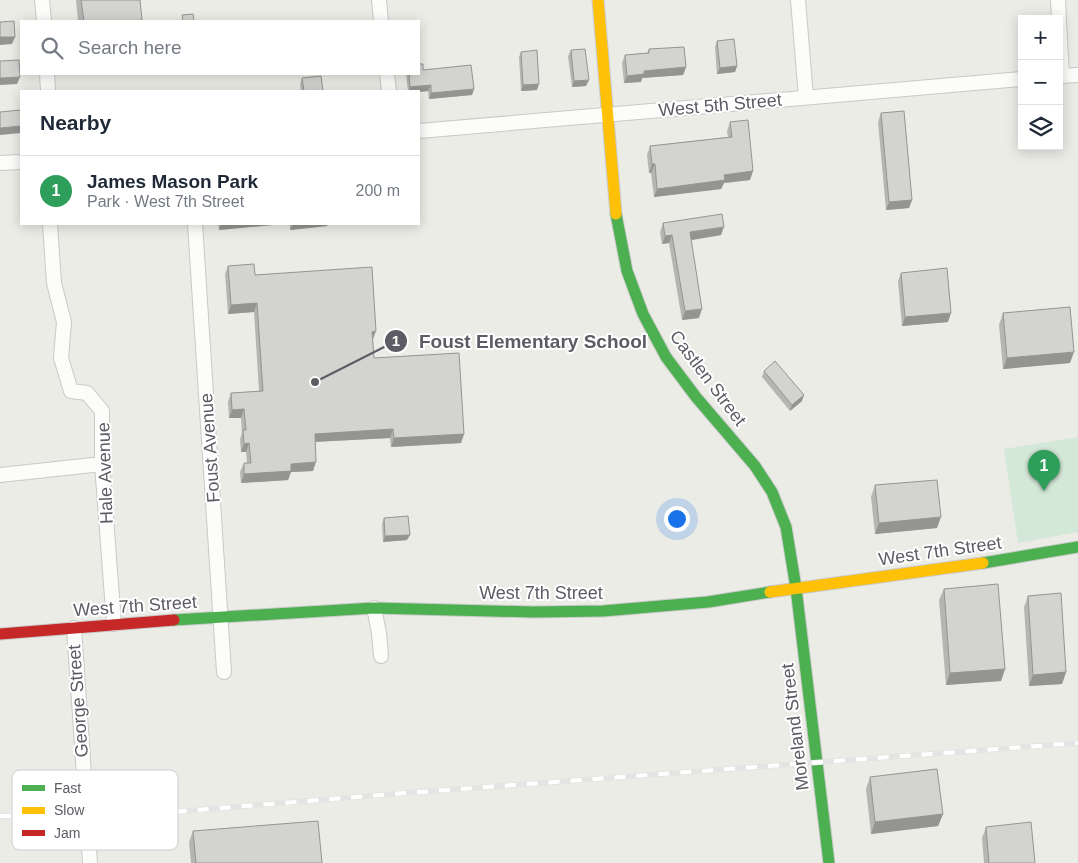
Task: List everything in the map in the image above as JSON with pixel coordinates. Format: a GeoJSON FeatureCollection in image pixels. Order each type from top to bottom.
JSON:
{"type":"FeatureCollection","features":[{"type":"Feature","properties":{"kind":"street"},"geometry":{"type":"LineString","coordinates":[[42,0],[44,20]]}},
{"type":"Feature","properties":{"kind":"street"},"geometry":{"type":"LineString","coordinates":[[379,0],[381,20]]}},
{"type":"Feature","properties":{"kind":"street","name":"Castlen Street"},"geometry":{"type":"LineString","coordinates":[[598,0],[616,211],[627,271],[643,314],[666,357],[696,397],[754,466],[772,492],[786,527],[796,588]]}},
{"type":"Feature","properties":{"kind":"street"},"geometry":{"type":"LineString","coordinates":[[798,0],[806,98]]}},
{"type":"Feature","properties":{"kind":"street"},"geometry":{"type":"LineString","coordinates":[[1058,0],[1059,15]]}},
{"type":"Feature","properties":{"kind":"street"},"geometry":{"type":"LineString","coordinates":[[47,75],[48,90]]}},
{"type":"Feature","properties":{"kind":"street"},"geometry":{"type":"LineString","coordinates":[[387,75],[389,90]]}},
{"type":"Feature","properties":{"kind":"street"},"geometry":{"type":"LineString","coordinates":[[1063,76],[1078,75]]}},
{"type":"Feature","properties":{"kind":"street","name":"West 5th Street"},"geometry":{"type":"LineString","coordinates":[[420,131],[1018,79]]}},
{"type":"Feature","properties":{"kind":"street"},"geometry":{"type":"LineString","coordinates":[[0,163],[20,162]]}},
{"type":"Feature","properties":{"kind":"street","name":"Hale Avenue"},"geometry":{"type":"LineString","coordinates":[[50,225],[54,282],[64,322],[61,358],[71,391],[87,393],[102,411],[102,464],[114,624]]}},
{"type":"Feature","properties":{"kind":"street","name":"Foust Avenue"},"geometry":{"type":"LineString","coordinates":[[195,225],[224,672]]}},
{"type":"Feature","properties":{"kind":"street"},"geometry":{"type":"LineString","coordinates":[[0,474],[102,464]]}},
{"type":"Feature","properties":{"kind":"street","name":"West 7th Street"},"geometry":{"type":"LineString","coordinates":[[0,634],[114,624],[374,608],[533,612],[602,611],[708,602],[796,588],[968,566],[1078,548]]}},
{"type":"Feature","properties":{"kind":"street","name":"Moreland Street"},"geometry":{"type":"LineString","coordinates":[[796,588],[829,863]]}},
{"type":"Feature","properties":{"kind":"street"},"geometry":{"type":"LineString","coordinates":[[374,608],[382,656]]}},
{"type":"Feature","properties":{"kind":"street","name":"George Street"},"geometry":{"type":"LineString","coordinates":[[74,628],[84,770]]}},
{"type":"Feature","properties":{"kind":"street","name":"George Street"},"geometry":{"type":"LineString","coordinates":[[89,850],[90,863]]}},
{"type":"Feature","properties":{"kind":"green space"},"geometry":{"type":"Polygon","coordinates":[[[1078,437],[1078,532],[1018,543],[1004,449],[1078,437]]]}},
{"type":"Feature","properties":{"kind":"building"},"geometry":{"type":"Polygon","coordinates":[[[81,0],[140,0],[142,20],[84,20],[81,0]]]}},
{"type":"Feature","properties":{"kind":"building"},"geometry":{"type":"Polygon","coordinates":[[[193,14],[194,20],[183,20],[182,15],[193,14]]]}},
{"type":"Feature","properties":{"kind":"building"},"geometry":{"type":"Polygon","coordinates":[[[14,21],[15,37],[0,37],[0,22],[14,21]]]}},
{"type":"Feature","properties":{"kind":"building"},"geometry":{"type":"Polygon","coordinates":[[[734,39],[737,66],[720,68],[717,41],[734,39]]]}},
{"type":"Feature","properties":{"kind":"building"},"geometry":{"type":"Polygon","coordinates":[[[684,47],[686,67],[644,71],[644,74],[627,76],[625,55],[649,53],[649,49],[684,47]]]}},
{"type":"Feature","properties":{"kind":"building"},"geometry":{"type":"Polygon","coordinates":[[[585,49],[589,80],[574,81],[571,50],[585,49]]]}},
{"type":"Feature","properties":{"kind":"building"},"geometry":{"type":"Polygon","coordinates":[[[537,50],[539,84],[523,85],[521,52],[537,50]]]}},
{"type":"Feature","properties":{"kind":"building"},"geometry":{"type":"Polygon","coordinates":[[[19,60],[20,77],[0,78],[0,61],[19,60]]]}},
{"type":"Feature","properties":{"kind":"building"},"geometry":{"type":"Polygon","coordinates":[[[420,64],[423,64],[423,70],[471,65],[474,89],[431,93],[431,85],[410,87],[409,75],[420,75],[420,64]]]}},
{"type":"Feature","properties":{"kind":"building"},"geometry":{"type":"Polygon","coordinates":[[[321,76],[323,90],[304,90],[302,78],[321,76]]]}},
{"type":"Feature","properties":{"kind":"building"},"geometry":{"type":"Polygon","coordinates":[[[20,110],[20,126],[0,128],[0,112],[20,110]]]}},
{"type":"Feature","properties":{"kind":"building"},"geometry":{"type":"Polygon","coordinates":[[[904,111],[912,200],[889,202],[881,113],[904,111]]]}},
{"type":"Feature","properties":{"kind":"building"},"geometry":{"type":"Polygon","coordinates":[[[748,120],[753,171],[724,175],[725,180],[657,189],[655,164],[652,164],[650,146],[732,137],[730,122],[748,120]]]}},
{"type":"Feature","properties":{"kind":"building"},"geometry":{"type":"Polygon","coordinates":[[[722,214],[724,227],[690,232],[702,309],[685,311],[672,235],[665,236],[663,223],[722,214]]]}},
{"type":"Feature","properties":{"kind":"building"},"geometry":{"type":"Polygon","coordinates":[[[254,264],[255,275],[372,267],[376,331],[372,332],[374,358],[459,353],[464,434],[394,438],[393,429],[315,434],[316,462],[291,464],[291,471],[244,474],[244,463],[251,463],[249,443],[244,444],[243,430],[246,430],[244,409],[232,410],[231,393],[263,391],[257,303],[231,305],[228,266],[254,264]]]}},
{"type":"Feature","properties":{"kind":"building"},"geometry":{"type":"Polygon","coordinates":[[[947,268],[951,313],[905,317],[901,273],[947,268]]]}},
{"type":"Feature","properties":{"kind":"building"},"geometry":{"type":"Polygon","coordinates":[[[1070,307],[1074,352],[1007,358],[1003,313],[1070,307]]]}},
{"type":"Feature","properties":{"kind":"building"},"geometry":{"type":"Polygon","coordinates":[[[775,361],[804,395],[792,405],[764,371],[775,361]]]}},
{"type":"Feature","properties":{"kind":"building"},"geometry":{"type":"Polygon","coordinates":[[[937,480],[941,517],[879,523],[875,485],[937,480]]]}},
{"type":"Feature","properties":{"kind":"building"},"geometry":{"type":"Polygon","coordinates":[[[408,516],[410,535],[385,536],[384,518],[408,516]]]}},
{"type":"Feature","properties":{"kind":"building"},"geometry":{"type":"Polygon","coordinates":[[[998,584],[1005,669],[950,673],[944,589],[998,584]]]}},
{"type":"Feature","properties":{"kind":"building"},"geometry":{"type":"Polygon","coordinates":[[[1061,593],[1066,672],[1033,675],[1028,596],[1061,593]]]}},
{"type":"Feature","properties":{"kind":"building"},"geometry":{"type":"Polygon","coordinates":[[[937,769],[943,814],[875,822],[870,777],[937,769]]]}},
{"type":"Feature","properties":{"kind":"building"},"geometry":{"type":"Polygon","coordinates":[[[318,821],[322,863],[196,863],[193,831],[318,821]]]}},
{"type":"Feature","properties":{"kind":"building"},"geometry":{"type":"Polygon","coordinates":[[[1031,822],[1035,863],[989,863],[986,827],[1031,822]]]}},
{"type":"Feature","properties":{"kind":"railway"},"geometry":{"type":"LineString","coordinates":[[178,812],[1078,743]]}},
{"type":"Feature","properties":{"kind":"railway"},"geometry":{"type":"LineString","coordinates":[[0,816],[12,816]]}},
{"type":"Feature","properties":{"kind":"traffic: fast"},"geometry":{"type":"LineString","coordinates":[[616,214],[627,271],[643,314],[666,357],[696,397],[755,466],[772,492],[786,527],[796,588],[829,863]]}},
{"type":"Feature","properties":{"kind":"traffic: fast"},"geometry":{"type":"LineString","coordinates":[[983,563],[1078,547]]}},
{"type":"Feature","properties":{"kind":"traffic: fast"},"geometry":{"type":"LineString","coordinates":[[174,620],[374,608],[533,612],[603,611],[708,602],[770,592]]}},
{"type":"Feature","properties":{"kind":"traffic: slow"},"geometry":{"type":"LineString","coordinates":[[598,0],[616,214]]}},
{"type":"Feature","properties":{"kind":"traffic: slow"},"geometry":{"type":"LineString","coordinates":[[770,592],[983,563]]}},
{"type":"Feature","properties":{"kind":"traffic: jam"},"geometry":{"type":"LineString","coordinates":[[0,634],[174,620]]}},
{"type":"Feature","properties":{"kind":"place","name":"Foust Elementary School"},"geometry":{"type":"Point","coordinates":[315,382]}},
{"type":"Feature","properties":{"kind":"place","name":"James Mason Park"},"geometry":{"type":"Point","coordinates":[1044,491]}}]}
